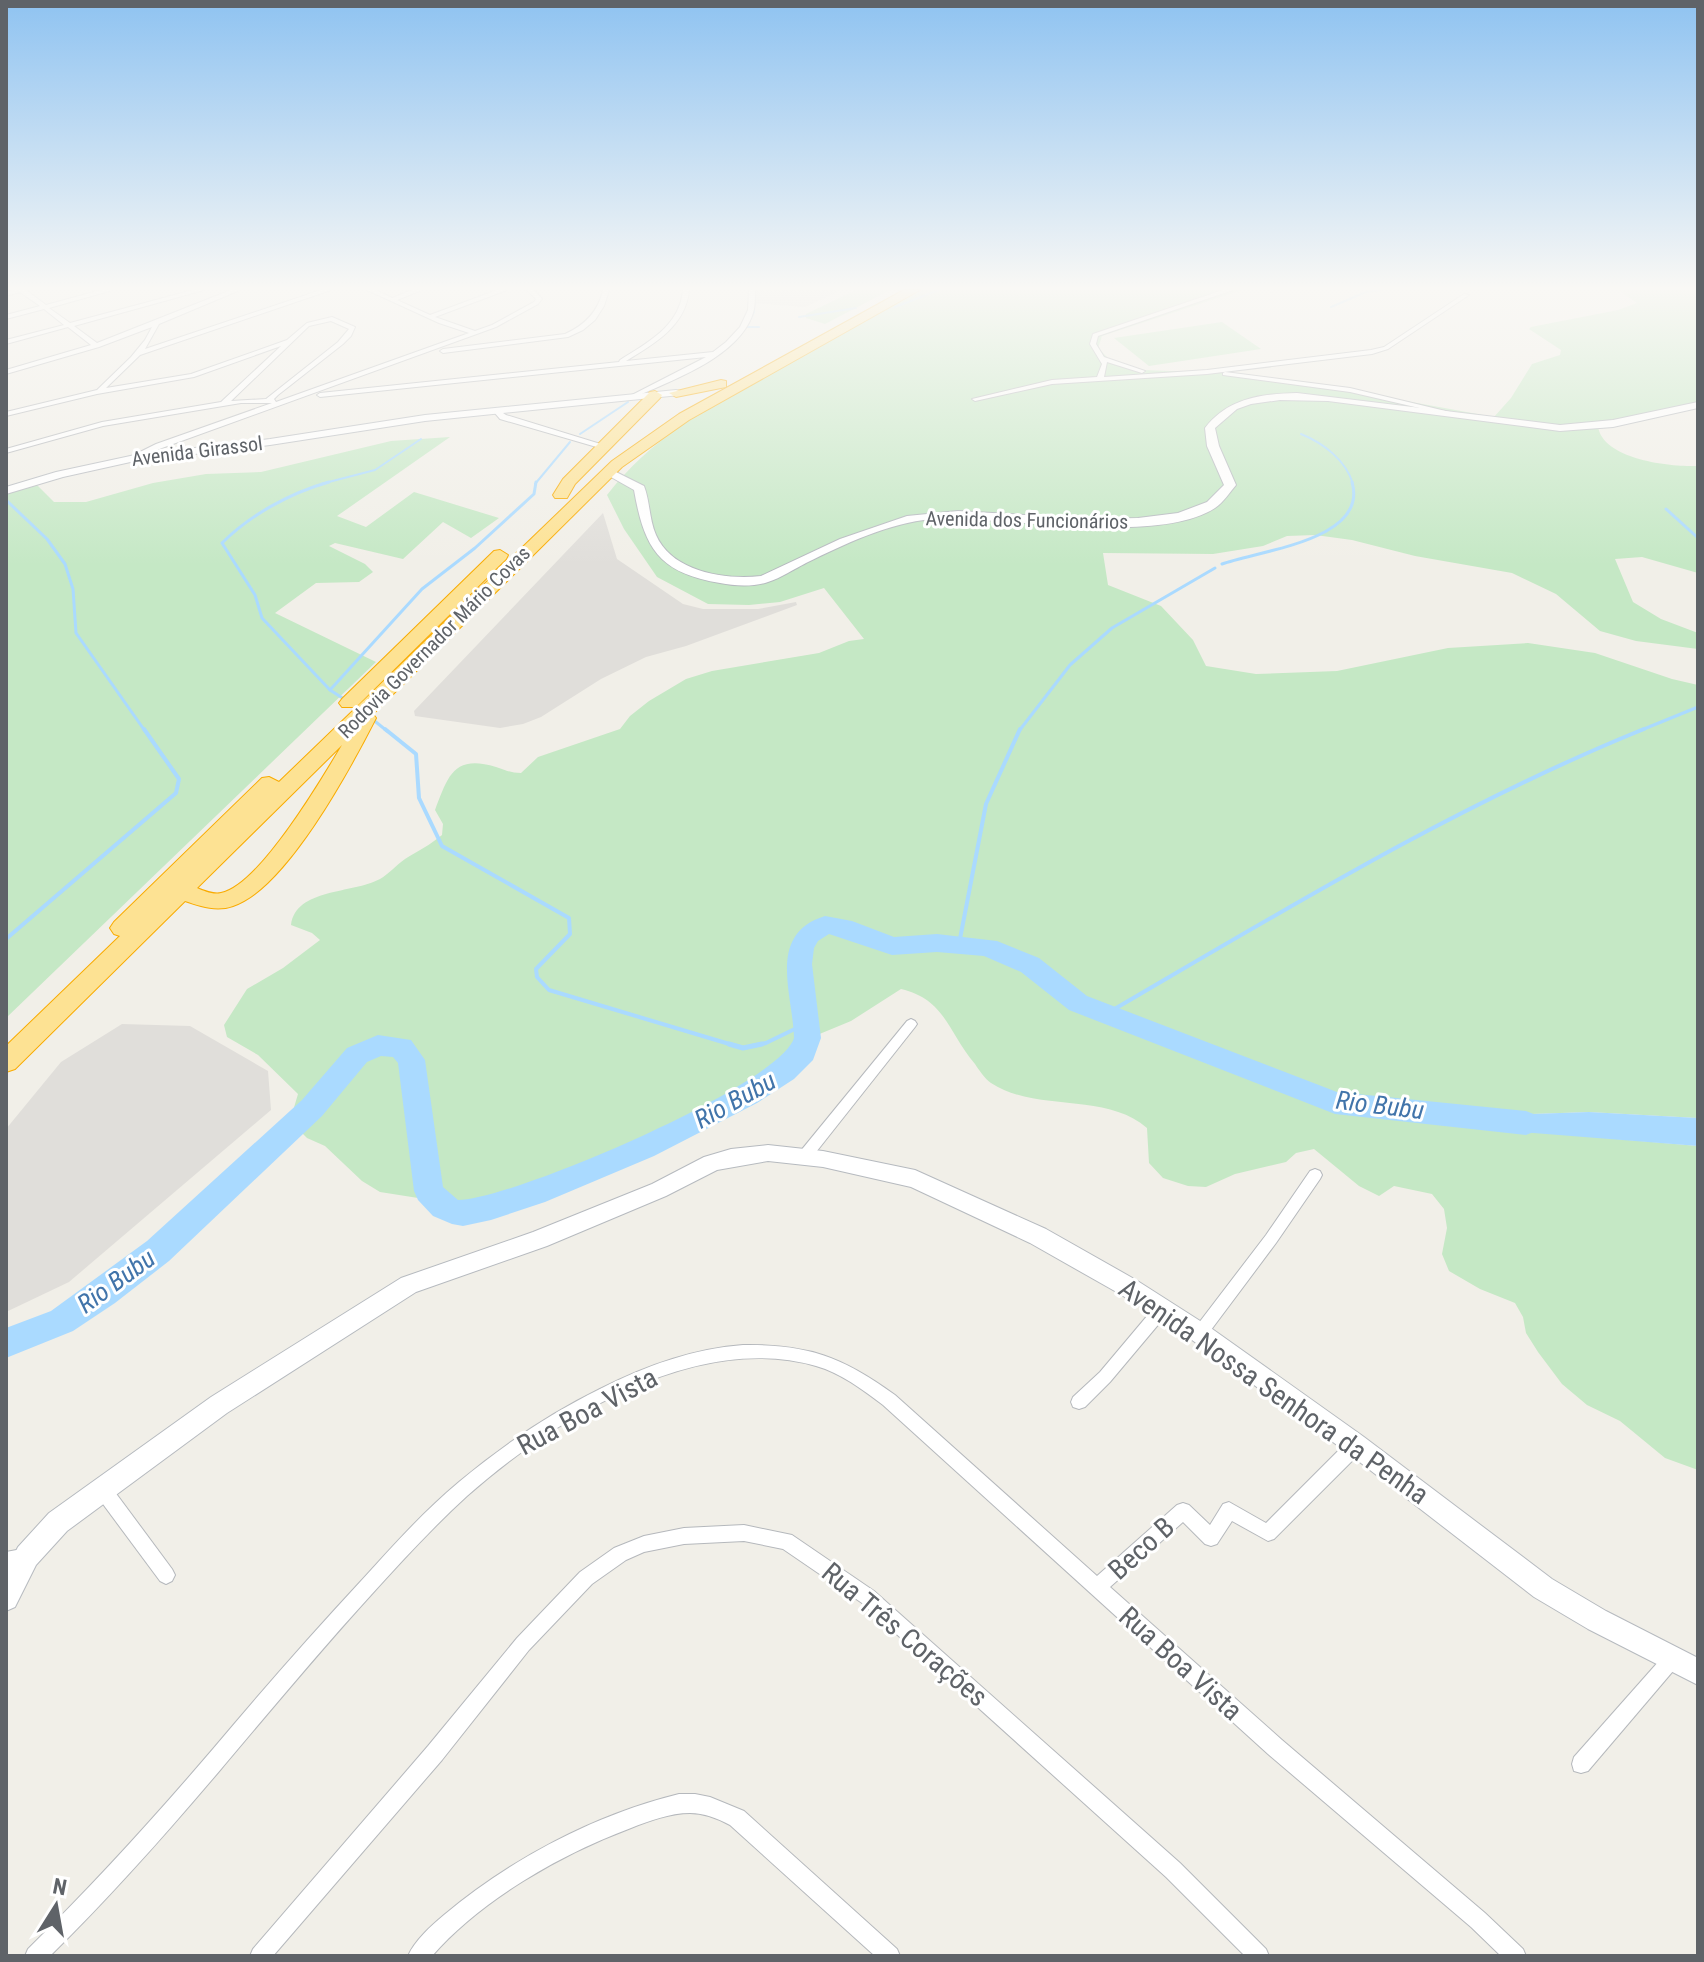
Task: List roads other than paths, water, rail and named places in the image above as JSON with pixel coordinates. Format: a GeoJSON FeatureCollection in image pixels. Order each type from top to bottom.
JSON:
{"type":"FeatureCollection","features":[{"type":"Feature","properties":{"kind":"highway","name":"Rodovia Governador Mário Covas"},"geometry":{"type":"LineString","coordinates":[[6,1042],[561,495],[627,441],[726,382]]}},
{"type":"Feature","properties":{"kind":"highway","name":"Rodovia Governador Mário Covas"},"geometry":{"type":"LineString","coordinates":[[6,1062],[184,892],[608,472],[684,417],[748,382]]}},
{"type":"Feature","properties":{"kind":"highway"},"geometry":{"type":"LineString","coordinates":[[676,393],[721,384]]}},
{"type":"Feature","properties":{"kind":"highway"},"geometry":{"type":"LineString","coordinates":[[628,455],[627,448],[693,408],[694,399],[676,393]]}},
{"type":"Feature","properties":{"kind":"highway"},"geometry":{"type":"LineString","coordinates":[[561,495],[568,482],[655,395]]}},
{"type":"Feature","properties":{"kind":"highway"},"geometry":{"type":"LineString","coordinates":[[316,737],[306,756],[178,881],[177,888],[225,901],[244,892],[257,880],[335,776],[374,701]]}},
{"type":"Feature","properties":{"kind":"street"},"geometry":{"type":"LineString","coordinates":[[97,392],[108,382]]}},
{"type":"Feature","properties":{"kind":"street"},"geometry":{"type":"LineString","coordinates":[[6,414],[97,392],[159,382]]}},
{"type":"Feature","properties":{"kind":"street"},"geometry":{"type":"LineString","coordinates":[[224,403],[246,382]]}},
{"type":"Feature","properties":{"kind":"street"},"geometry":{"type":"LineString","coordinates":[[268,401],[289,382]]}},
{"type":"Feature","properties":{"kind":"street"},"geometry":{"type":"LineString","coordinates":[[135,458],[159,446],[342,382]]}},
{"type":"Feature","properties":{"kind":"street"},"geometry":{"type":"LineString","coordinates":[[300,396],[447,382]]}},
{"type":"Feature","properties":{"kind":"street"},"geometry":{"type":"LineString","coordinates":[[633,396],[661,382]]}},
{"type":"Feature","properties":{"kind":"street"},"geometry":{"type":"LineString","coordinates":[[975,399],[1066,382]]}},
{"type":"Feature","properties":{"kind":"street"},"geometry":{"type":"LineString","coordinates":[[1286,382],[1331,387],[1454,414]]}},
{"type":"Feature","properties":{"kind":"street","name":"Avenida Girassol"},"geometry":{"type":"LineString","coordinates":[[6,491],[60,474],[135,458],[270,442],[425,418],[676,393]]}},
{"type":"Feature","properties":{"kind":"street","name":"Avenida dos Funcionários"},"geometry":{"type":"LineString","coordinates":[[608,472],[640,488],[651,539],[670,559],[694,572],[748,583],[764,579],[857,536],[930,516],[1105,524],[1200,510],[1219,501],[1230,485],[1213,446],[1210,428],[1226,411],[1248,401],[1328,398],[1549,427],[1586,428],[1636,421],[1698,405]]}},
{"type":"Feature","properties":{"kind":"street"},"geometry":{"type":"LineString","coordinates":[[6,451],[80,428],[224,403],[279,402]]}},
{"type":"Feature","properties":{"kind":"street"},"geometry":{"type":"LineString","coordinates":[[498,412],[503,417],[603,446]]}},
{"type":"Feature","properties":{"kind":"street"},"geometry":{"type":"LineString","coordinates":[[804,1157],[911,1024]]}},
{"type":"Feature","properties":{"kind":"street","name":"Avenida Nossa Senhora da Penha"},"geometry":{"type":"LineString","coordinates":[[6,1598],[16,1559],[58,1522],[219,1405],[409,1285],[539,1239],[659,1190],[711,1163],[751,1154],[804,1157],[891,1173],[938,1189],[1038,1236],[1163,1308],[1200,1333],[1356,1445],[1543,1588],[1597,1620],[1698,1672]]}},
{"type":"Feature","properties":{"kind":"street"},"geometry":{"type":"LineString","coordinates":[[1200,1333],[1315,1175]]}},
{"type":"Feature","properties":{"kind":"street"},"geometry":{"type":"LineString","coordinates":[[1079,1402],[1105,1377],[1163,1308]]}},
{"type":"Feature","properties":{"kind":"street","name":"Rua Boa Vista"},"geometry":{"type":"LineString","coordinates":[[35,1956],[188,1793],[262,1706],[439,1511],[503,1457],[573,1413],[639,1378],[684,1362],[730,1353],[804,1356],[831,1364],[855,1376],[889,1400],[1275,1747],[1516,1956]]}},
{"type":"Feature","properties":{"kind":"street","name":"Beco B"},"geometry":{"type":"LineString","coordinates":[[1098,1587],[1183,1511],[1211,1538],[1229,1510],[1268,1533],[1356,1445]]}},
{"type":"Feature","properties":{"kind":"street"},"geometry":{"type":"LineString","coordinates":[[103,1490],[166,1575]]}},
{"type":"Feature","properties":{"kind":"street","name":"Rua Três Corações"},"geometry":{"type":"LineString","coordinates":[[260,1956],[435,1753],[523,1644],[586,1578],[620,1554],[644,1544],[684,1536],[732,1533],[767,1535],[786,1541],[868,1597],[1173,1870],[1259,1956]]}},
{"type":"Feature","properties":{"kind":"street"},"geometry":{"type":"LineString","coordinates":[[1581,1764],[1673,1658]]}},
{"type":"Feature","properties":{"kind":"street"},"geometry":{"type":"LineString","coordinates":[[418,1956],[452,1918],[482,1896],[587,1837],[646,1812],[680,1804],[697,1804],[717,1807],[737,1818],[890,1956]]}},
{"type":"Feature","properties":{"kind":"water"},"geometry":{"type":"Polygon","coordinates":[[[1589,1112],[1698,1118],[1698,1146],[1522,1132],[1501,1129],[1492,1120],[1501,1115],[1589,1112]]]}},
{"type":"Feature","properties":{"kind":"waterway"},"geometry":{"type":"LineString","coordinates":[[580,434],[628,402]]}},
{"type":"Feature","properties":{"kind":"waterway"},"geometry":{"type":"LineString","coordinates":[[1301,434],[1333,453],[1345,467],[1353,484]]}},
{"type":"Feature","properties":{"kind":"waterway"},"geometry":{"type":"LineString","coordinates":[[321,484],[375,470],[421,439]]}},
{"type":"Feature","properties":{"kind":"waterway"},"geometry":{"type":"LineString","coordinates":[[536,483],[570,442]]}},
{"type":"Feature","properties":{"kind":"waterway"},"geometry":{"type":"LineString","coordinates":[[329,482],[271,506],[222,543],[255,595],[262,618],[330,690]]}},
{"type":"Feature","properties":{"kind":"waterway"},"geometry":{"type":"LineString","coordinates":[[1222,564],[1308,540],[1329,530],[1344,517],[1353,502],[1352,482]]}},
{"type":"Feature","properties":{"kind":"waterway"},"geometry":{"type":"LineString","coordinates":[[330,690],[422,589],[475,548],[534,494],[536,483]]}},
{"type":"Feature","properties":{"kind":"waterway"},"geometry":{"type":"LineString","coordinates":[[6,500],[47,539],[65,564],[73,589],[76,633],[145,731]]}},
{"type":"Feature","properties":{"kind":"waterway"},"geometry":{"type":"LineString","coordinates":[[1666,509],[1698,538]]}},
{"type":"Feature","properties":{"kind":"waterway"},"geometry":{"type":"LineString","coordinates":[[1019,731],[1070,665],[1112,628],[1215,568]]}},
{"type":"Feature","properties":{"kind":"waterway"},"geometry":{"type":"LineString","coordinates":[[330,690],[344,699]]}},
{"type":"Feature","properties":{"kind":"waterway"},"geometry":{"type":"LineString","coordinates":[[1639,731],[1698,707]]}},
{"type":"Feature","properties":{"kind":"waterway"},"geometry":{"type":"LineString","coordinates":[[371,718],[387,731]]}},
{"type":"Feature","properties":{"kind":"waterway"},"geometry":{"type":"LineString","coordinates":[[6,939],[176,793],[179,779],[144,729]]}},
{"type":"Feature","properties":{"kind":"waterway"},"geometry":{"type":"LineString","coordinates":[[385,729],[416,754],[419,798],[442,846],[569,918],[570,934],[536,969],[537,977],[549,990],[736,1046]]}},
{"type":"Feature","properties":{"kind":"waterway"},"geometry":{"type":"LineString","coordinates":[[1106,1014],[1437,826],[1505,791],[1644,729]]}},
{"type":"Feature","properties":{"kind":"waterway"},"geometry":{"type":"LineString","coordinates":[[959,944],[986,804],[1019,731]]}},
{"type":"Feature","properties":{"kind":"waterway","name":"Rio Bubu"},"geometry":{"type":"LineString","coordinates":[[6,1343],[62,1321],[158,1251],[312,1108],[357,1055],[378,1045],[401,1047],[411,1060],[429,1191],[452,1212],[491,1207],[534,1193],[644,1148],[699,1121],[784,1072],[803,1053],[807,1021],[800,983],[801,948],[809,934],[825,925],[843,927],[892,946],[937,943],[988,947],[1030,965],[1078,1003],[1335,1103],[1526,1123]]}},
{"type":"Feature","properties":{"kind":"waterway"},"geometry":{"type":"LineString","coordinates":[[752,1046],[766,1043],[807,1023]]}},
{"type":"Feature","properties":{"kind":"waterway"},"geometry":{"type":"LineString","coordinates":[[729,1044],[736,1046]]}},
{"type":"Feature","properties":{"kind":"waterway"},"geometry":{"type":"LineString","coordinates":[[736,1046],[743,1048],[762,1044]]}}]}
